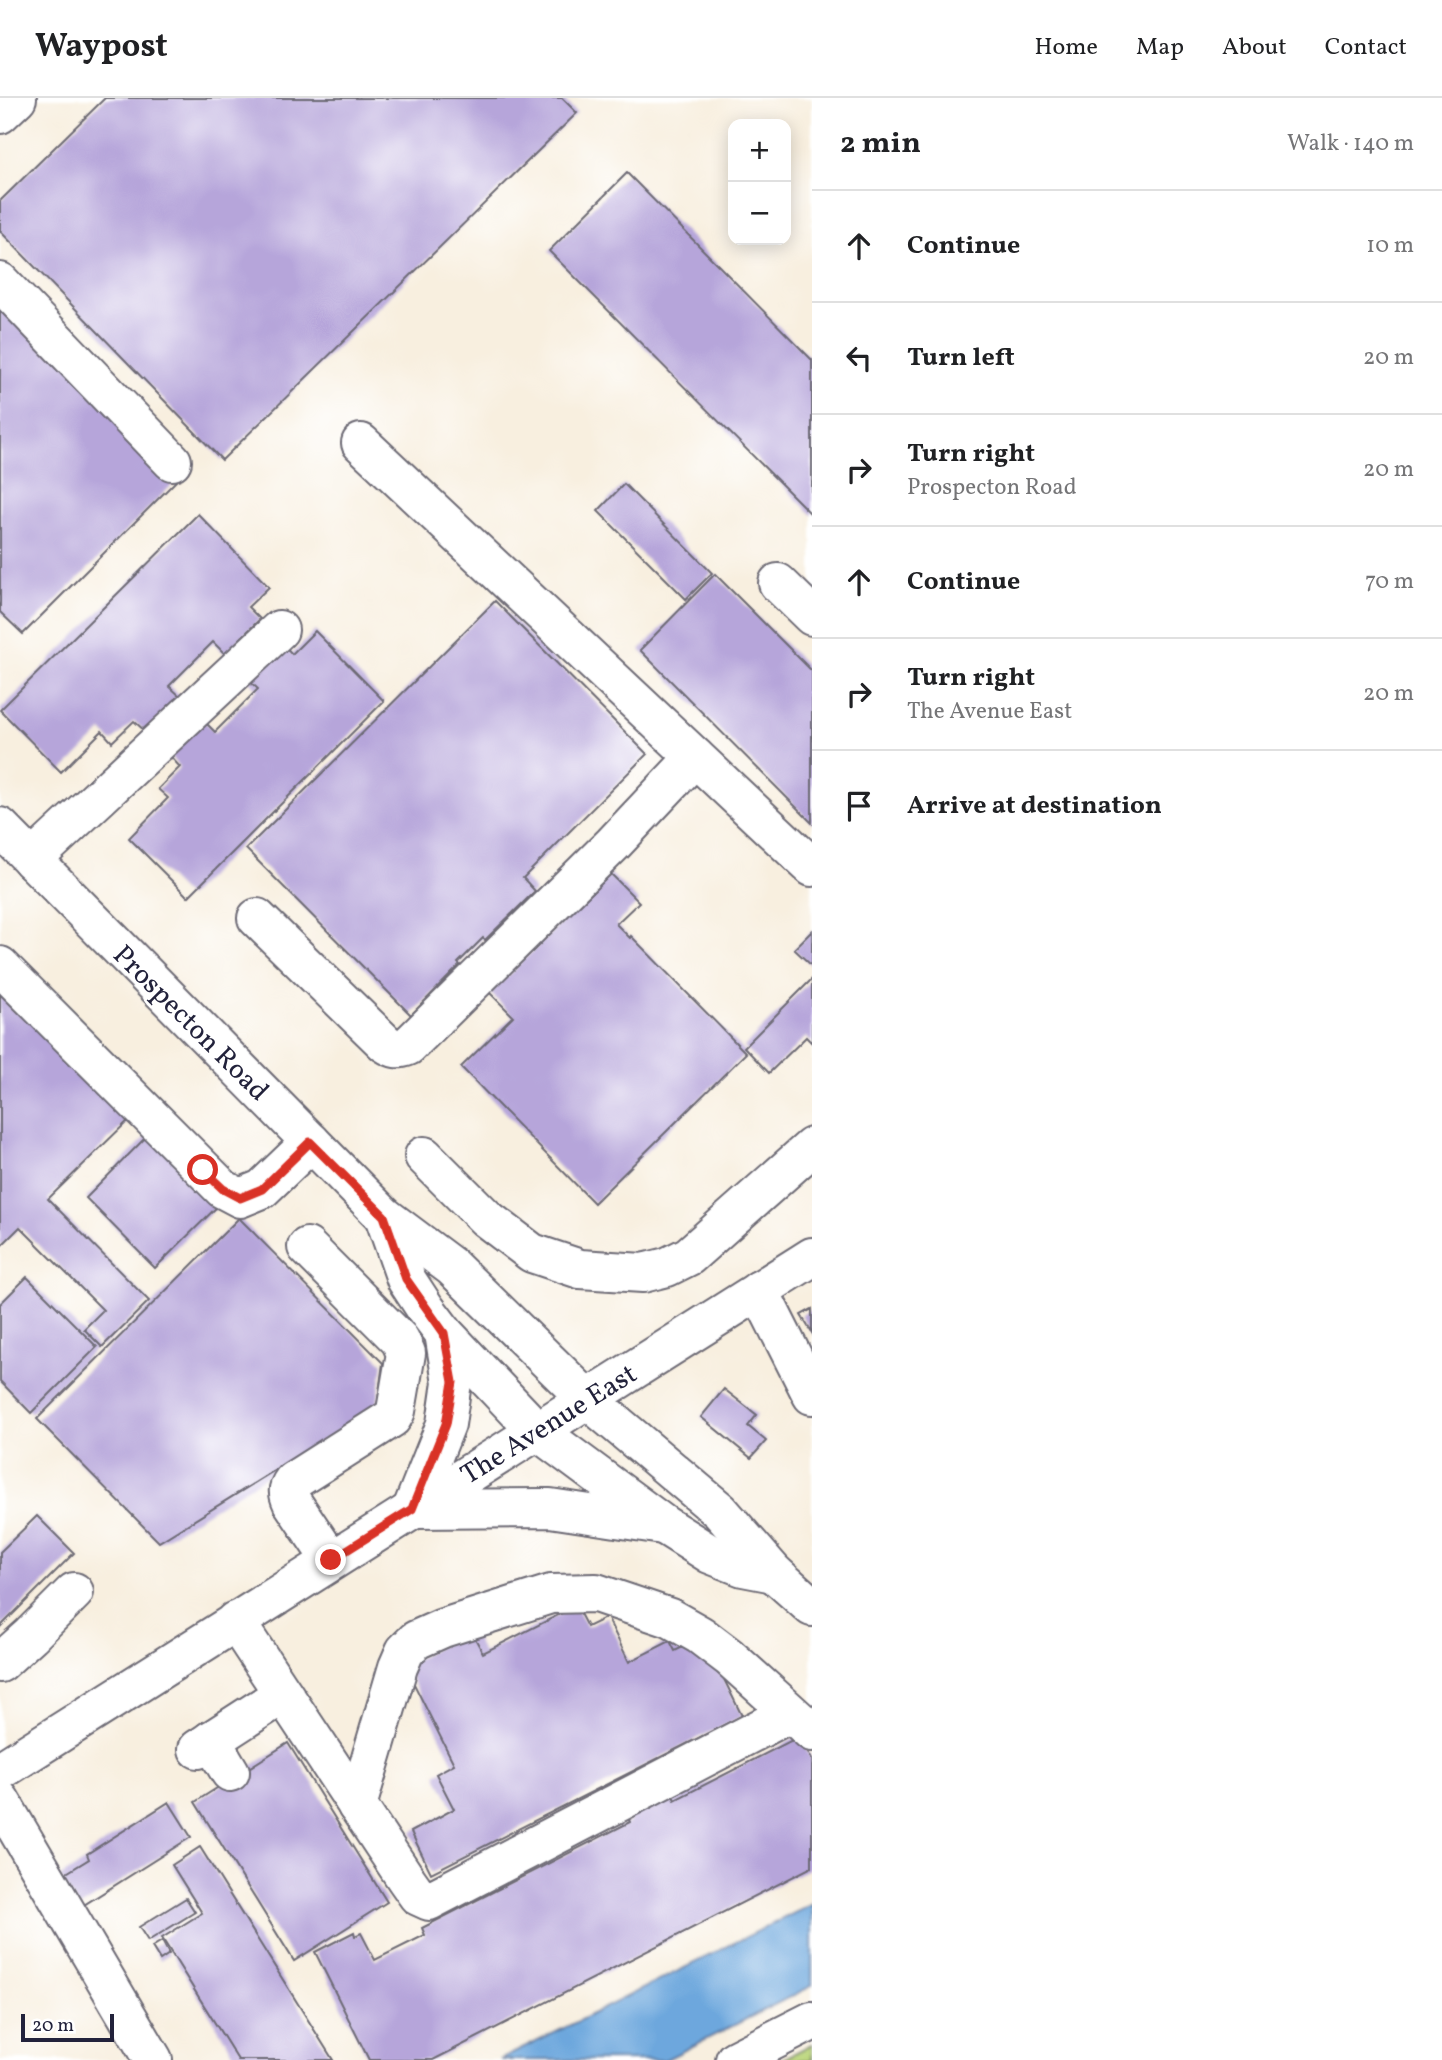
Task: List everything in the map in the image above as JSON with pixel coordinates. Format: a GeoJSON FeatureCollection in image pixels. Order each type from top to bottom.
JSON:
{"type":"FeatureCollection","features":[{"type":"Feature","properties":{"kind":"main road"},"geometry":{"type":"LineString","coordinates":[[0,114],[17,98]]}},
{"type":"Feature","properties":{"kind":"main road"},"geometry":{"type":"LineString","coordinates":[[0,282],[172,461]]}},
{"type":"Feature","properties":{"kind":"main road"},"geometry":{"type":"LineString","coordinates":[[361,443],[812,867]]}},
{"type":"Feature","properties":{"kind":"main road"},"geometry":{"type":"LineString","coordinates":[[778,583],[812,616]]}},
{"type":"Feature","properties":{"kind":"main road"},"geometry":{"type":"LineString","coordinates":[[32,860],[279,630]]}},
{"type":"Feature","properties":{"kind":"main road"},"geometry":{"type":"LineString","coordinates":[[257,918],[385,1043],[394,1049],[401,1049],[408,1046],[613,844],[695,757]]}},
{"type":"Feature","properties":{"kind":"main road","name":"Prospecton Road"},"geometry":{"type":"LineString","coordinates":[[0,827],[384,1216],[452,1267],[587,1399],[720,1511],[774,1573]]}},
{"type":"Feature","properties":{"kind":"main road"},"geometry":{"type":"LineString","coordinates":[[0,966],[223,1189],[240,1198],[262,1189],[310,1142]]}},
{"type":"Feature","properties":{"kind":"main road"},"geometry":{"type":"LineString","coordinates":[[424,1156],[486,1218],[532,1254],[580,1269],[643,1273],[667,1267],[689,1256],[812,1147]]}},
{"type":"Feature","properties":{"kind":"main road"},"geometry":{"type":"LineString","coordinates":[[384,1216],[406,1279],[444,1333],[536,1430],[664,1525],[710,1554],[743,1567],[774,1573],[812,1607]]}},
{"type":"Feature","properties":{"kind":"main road"},"geometry":{"type":"LineString","coordinates":[[307,1247],[400,1340],[406,1353],[396,1411],[392,1418],[293,1481],[290,1486],[288,1492],[292,1502],[331,1560]]}},
{"type":"Feature","properties":{"kind":"main road","name":"The Avenue East"},"geometry":{"type":"LineString","coordinates":[[0,1771],[812,1257]]}},
{"type":"Feature","properties":{"kind":"main road"},"geometry":{"type":"LineString","coordinates":[[759,1290],[803,1354],[812,1395]]}},
{"type":"Feature","properties":{"kind":"main road"},"geometry":{"type":"LineString","coordinates":[[444,1333],[453,1382],[446,1424],[412,1509],[550,1508],[664,1525]]}},
{"type":"Feature","properties":{"kind":"main road"},"geometry":{"type":"LineString","coordinates":[[0,1663],[74,1592]]}},
{"type":"Feature","properties":{"kind":"main road"},"geometry":{"type":"LineString","coordinates":[[235,1621],[357,1805],[418,1896],[429,1901],[801,1722],[729,1657],[700,1635],[670,1618],[596,1593],[551,1594],[443,1628],[416,1640],[405,1651],[388,1698],[357,1805]]}},
{"type":"Feature","properties":{"kind":"main road"},"geometry":{"type":"LineString","coordinates":[[213,1754],[284,1694]]}},
{"type":"Feature","properties":{"kind":"main road"},"geometry":{"type":"LineString","coordinates":[[0,1800],[153,2060]]}},
{"type":"Feature","properties":{"kind":"main road"},"geometry":{"type":"LineString","coordinates":[[735,2060],[812,2021]]}},
{"type":"Feature","properties":{"kind":"green space"},"geometry":{"type":"Polygon","coordinates":[[[812,2044],[812,2060],[781,2060],[812,2044]]]}},
{"type":"Feature","properties":{"kind":"water"},"geometry":{"type":"Polygon","coordinates":[[[812,1904],[812,1986],[665,2060],[500,2060],[812,1904]]]}},
{"type":"Feature","properties":{"kind":"building"},"geometry":{"type":"Polygon","coordinates":[[[105,98],[562,98],[577,113],[222,460],[0,231],[0,201],[105,98]]]}},
{"type":"Feature","properties":{"kind":"building"},"geometry":{"type":"Polygon","coordinates":[[[627,173],[812,360],[812,515],[549,251],[627,173]]]}},
{"type":"Feature","properties":{"kind":"building"},"geometry":{"type":"Polygon","coordinates":[[[0,294],[181,476],[23,634],[0,612],[0,294]]]}},
{"type":"Feature","properties":{"kind":"building"},"geometry":{"type":"Polygon","coordinates":[[[624,484],[712,573],[686,599],[598,511],[624,484]]]}},
{"type":"Feature","properties":{"kind":"building"},"geometry":{"type":"Polygon","coordinates":[[[198,514],[269,587],[248,607],[260,619],[225,654],[213,642],[169,686],[181,697],[146,732],[134,721],[112,742],[102,731],[61,772],[0,710],[198,514]]]}},
{"type":"Feature","properties":{"kind":"building"},"geometry":{"type":"Polygon","coordinates":[[[715,574],[812,671],[812,823],[640,650],[715,574]]]}},
{"type":"Feature","properties":{"kind":"building"},"geometry":{"type":"Polygon","coordinates":[[[495,601],[647,754],[523,878],[535,891],[458,963],[460,965],[411,1015],[246,849],[495,601]]]}},
{"type":"Feature","properties":{"kind":"building"},"geometry":{"type":"Polygon","coordinates":[[[315,631],[384,701],[188,897],[129,838],[168,798],[158,789],[180,767],[169,755],[203,720],[215,732],[258,689],[246,678],[282,643],[292,654],[315,631]]]}},
{"type":"Feature","properties":{"kind":"building"},"geometry":{"type":"Polygon","coordinates":[[[611,874],[639,902],[616,924],[746,1053],[594,1203],[461,1067],[513,1016],[490,993],[611,874]]]}},
{"type":"Feature","properties":{"kind":"building"},"geometry":{"type":"Polygon","coordinates":[[[812,931],[812,966],[794,949],[812,931]]]}},
{"type":"Feature","properties":{"kind":"building"},"geometry":{"type":"Polygon","coordinates":[[[0,976],[135,1114],[48,1199],[149,1301],[102,1347],[84,1329],[103,1310],[20,1227],[0,1247],[0,976]]]}},
{"type":"Feature","properties":{"kind":"building"},"geometry":{"type":"Polygon","coordinates":[[[812,979],[812,1043],[806,1037],[769,1073],[744,1047],[812,979]]]}},
{"type":"Feature","properties":{"kind":"building"},"geometry":{"type":"Polygon","coordinates":[[[154,1129],[224,1200],[155,1268],[86,1198],[154,1129]]]}},
{"type":"Feature","properties":{"kind":"building"},"geometry":{"type":"Polygon","coordinates":[[[239,1218],[383,1363],[377,1407],[159,1542],[37,1419],[239,1218]]]}},
{"type":"Feature","properties":{"kind":"building"},"geometry":{"type":"Polygon","coordinates":[[[27,1277],[97,1347],[31,1413],[0,1381],[0,1304],[27,1277]]]}},
{"type":"Feature","properties":{"kind":"building"},"geometry":{"type":"Polygon","coordinates":[[[812,1309],[812,1333],[801,1315],[812,1309]]]}},
{"type":"Feature","properties":{"kind":"building"},"geometry":{"type":"Polygon","coordinates":[[[724,1389],[757,1415],[748,1426],[766,1441],[751,1458],[701,1417],[724,1389]]]}},
{"type":"Feature","properties":{"kind":"building"},"geometry":{"type":"Polygon","coordinates":[[[37,1516],[74,1553],[0,1627],[0,1552],[37,1516]]]}},
{"type":"Feature","properties":{"kind":"building"},"geometry":{"type":"Polygon","coordinates":[[[576,1606],[587,1627],[607,1617],[629,1662],[670,1641],[675,1651],[685,1646],[720,1671],[742,1716],[431,1873],[411,1832],[454,1809],[436,1774],[454,1764],[405,1666],[470,1629],[483,1653],[576,1606]]]}},
{"type":"Feature","properties":{"kind":"building"},"geometry":{"type":"Polygon","coordinates":[[[800,1736],[812,1760],[812,1867],[433,2060],[369,2060],[315,1952],[354,1932],[355,1936],[361,1933],[375,1960],[425,1935],[422,1928],[630,1822],[627,1815],[671,1792],[675,1800],[800,1736]]]}},
{"type":"Feature","properties":{"kind":"building"},"geometry":{"type":"Polygon","coordinates":[[[288,1743],[387,1902],[294,1961],[195,1802],[288,1743]]]}},
{"type":"Feature","properties":{"kind":"building"},"geometry":{"type":"Polygon","coordinates":[[[169,1802],[191,1837],[79,1908],[60,1877],[89,1859],[87,1854],[169,1802]]]}},
{"type":"Feature","properties":{"kind":"building"},"geometry":{"type":"Polygon","coordinates":[[[200,1847],[333,2060],[238,2060],[162,1938],[202,1913],[172,1865],[200,1847]]]}},
{"type":"Feature","properties":{"kind":"building"},"geometry":{"type":"Polygon","coordinates":[[[186,1898],[195,1912],[148,1941],[139,1927],[186,1898]]]}},
{"type":"Feature","properties":{"kind":"building"},"geometry":{"type":"Polygon","coordinates":[[[162,1941],[169,1954],[160,1960],[152,1947],[162,1941]]]}},
{"type":"Feature","properties":{"kind":"route"},"geometry":{"type":"LineString","coordinates":[[203,1170],[223,1189],[240,1198],[262,1189],[310,1142],[384,1216],[406,1279],[444,1333],[453,1382],[446,1424],[412,1509],[331,1560]]}}]}
